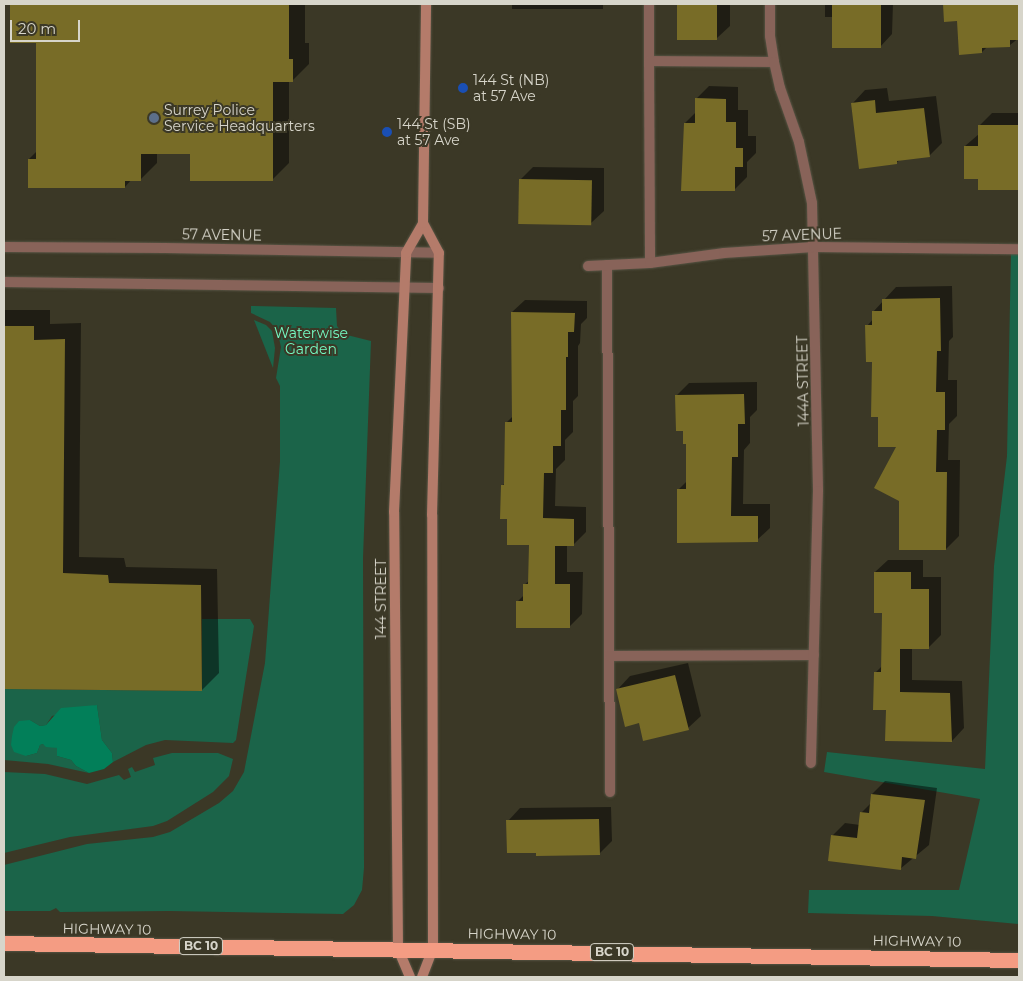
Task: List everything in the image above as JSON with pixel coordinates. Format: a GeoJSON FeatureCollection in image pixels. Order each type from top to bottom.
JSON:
{"type":"FeatureCollection","features":[{"type":"Feature","properties":{"kind":"highway","name":"HIGHWAY 10"},"geometry":{"type":"LineString","coordinates":[[4,943],[1019,960]]}},
{"type":"Feature","properties":{"kind":"main road","name":"144 STREET"},"geometry":{"type":"LineString","coordinates":[[410,977],[398,949],[394,512],[406,253],[423,223],[426,4]]}},
{"type":"Feature","properties":{"kind":"main road","name":"144 STREET"},"geometry":{"type":"LineString","coordinates":[[422,977],[433,949],[432,514],[439,288],[439,253],[423,223]]}},
{"type":"Feature","properties":{"kind":"street"},"geometry":{"type":"LineString","coordinates":[[650,4],[650,263]]}},
{"type":"Feature","properties":{"kind":"street","name":"144A STREET"},"geometry":{"type":"LineString","coordinates":[[770,4],[770,36],[774,62],[780,88],[799,142],[810,194],[814,247],[818,490],[811,763]]}},
{"type":"Feature","properties":{"kind":"street"},"geometry":{"type":"LineString","coordinates":[[649,61],[774,62]]}},
{"type":"Feature","properties":{"kind":"street","name":"57 AVENUE"},"geometry":{"type":"LineString","coordinates":[[4,247],[439,253]]}},
{"type":"Feature","properties":{"kind":"street","name":"57 AVENUE"},"geometry":{"type":"LineString","coordinates":[[588,266],[650,263],[724,253],[814,247],[1019,249]]}},
{"type":"Feature","properties":{"kind":"street"},"geometry":{"type":"LineString","coordinates":[[607,265],[610,792]]}},
{"type":"Feature","properties":{"kind":"street"},"geometry":{"type":"LineString","coordinates":[[4,282],[439,288]]}},
{"type":"Feature","properties":{"kind":"street"},"geometry":{"type":"LineString","coordinates":[[609,656],[814,655]]}},
{"type":"Feature","properties":{"kind":"green space"},"geometry":{"type":"Polygon","coordinates":[[[1011,252],[1019,252],[1019,924],[932,916],[808,913],[809,890],[959,890],[980,799],[824,772],[827,752],[985,769],[994,566],[1007,456],[1011,252]]]}},
{"type":"Feature","properties":{"kind":"green space","name":"Waterwise Garden"},"geometry":{"type":"Polygon","coordinates":[[[251,306],[336,308],[337,326],[343,334],[371,341],[363,558],[364,868],[362,890],[354,905],[343,914],[169,911],[60,912],[56,908],[50,911],[4,911],[4,865],[87,844],[153,837],[170,832],[219,803],[233,791],[244,772],[265,663],[280,461],[280,386],[276,378],[281,347],[277,330],[270,322],[251,313],[251,306]]]}},
{"type":"Feature","properties":{"kind":"green space"},"geometry":{"type":"Polygon","coordinates":[[[254,320],[266,325],[272,331],[275,348],[273,368],[254,320]]]}},
{"type":"Feature","properties":{"kind":"green space"},"geometry":{"type":"Polygon","coordinates":[[[202,619],[250,619],[254,626],[236,740],[233,743],[165,740],[146,745],[113,762],[112,753],[102,740],[97,705],[52,716],[46,725],[40,726],[30,720],[26,756],[37,753],[40,745],[43,744],[57,748],[57,756],[71,760],[76,766],[89,773],[48,764],[4,760],[4,689],[202,691],[202,619]]]}},
{"type":"Feature","properties":{"kind":"green space"},"geometry":{"type":"Polygon","coordinates":[[[97,705],[102,740],[112,753],[113,762],[104,769],[89,773],[76,766],[71,760],[57,756],[57,748],[46,747],[43,744],[40,745],[37,753],[26,756],[14,752],[11,745],[12,736],[14,727],[19,721],[30,720],[40,726],[46,725],[61,708],[97,705]]]}},
{"type":"Feature","properties":{"kind":"green space"},"geometry":{"type":"Polygon","coordinates":[[[172,753],[218,753],[233,759],[229,776],[213,792],[167,821],[153,826],[70,837],[4,853],[4,772],[45,774],[87,784],[119,775],[124,780],[131,777],[128,769],[132,767],[135,772],[155,765],[153,758],[172,753]]]}},
{"type":"Feature","properties":{"kind":"building","name":"Surrey Police Service Headquarters"},"geometry":{"type":"Polygon","coordinates":[[[10,4],[289,4],[289,59],[293,59],[293,82],[273,82],[273,181],[190,181],[190,154],[141,154],[141,181],[125,181],[125,188],[28,188],[28,159],[36,159],[36,43],[10,43],[10,4]]]}},
{"type":"Feature","properties":{"kind":"building"},"geometry":{"type":"Polygon","coordinates":[[[677,4],[717,4],[717,40],[677,40],[677,4]]]}},
{"type":"Feature","properties":{"kind":"building"},"geometry":{"type":"Polygon","coordinates":[[[832,4],[881,4],[881,48],[832,48],[832,4]]]}},
{"type":"Feature","properties":{"kind":"building"},"geometry":{"type":"Polygon","coordinates":[[[943,4],[1019,4],[1019,40],[1010,40],[1010,47],[982,48],[982,53],[959,55],[957,21],[944,22],[943,4]]]}},
{"type":"Feature","properties":{"kind":"building"},"geometry":{"type":"Polygon","coordinates":[[[695,98],[726,99],[726,122],[736,122],[736,148],[743,148],[743,167],[735,167],[735,191],[681,191],[684,123],[695,123],[695,98]]]}},
{"type":"Feature","properties":{"kind":"building"},"geometry":{"type":"Polygon","coordinates":[[[875,100],[876,113],[924,108],[930,157],[897,161],[897,164],[859,169],[851,103],[875,100]]]}},
{"type":"Feature","properties":{"kind":"building"},"geometry":{"type":"Polygon","coordinates":[[[978,125],[1019,125],[1019,190],[978,190],[978,179],[964,179],[964,146],[978,146],[978,125]]]}},
{"type":"Feature","properties":{"kind":"building"},"geometry":{"type":"Polygon","coordinates":[[[519,179],[592,180],[591,225],[518,224],[519,179]]]}},
{"type":"Feature","properties":{"kind":"building"},"geometry":{"type":"Polygon","coordinates":[[[940,298],[941,351],[937,351],[936,392],[945,392],[945,430],[937,430],[936,472],[947,472],[946,550],[899,550],[899,501],[874,488],[896,447],[878,447],[878,417],[871,417],[872,362],[866,362],[865,325],[872,325],[872,311],[882,311],[882,299],[940,298]]]}},
{"type":"Feature","properties":{"kind":"building"},"geometry":{"type":"Polygon","coordinates":[[[511,312],[575,313],[574,332],[568,332],[566,410],[561,410],[561,446],[553,446],[553,473],[544,473],[543,518],[574,519],[574,546],[555,546],[555,584],[570,584],[570,628],[516,628],[516,601],[523,601],[523,584],[528,584],[529,545],[507,545],[507,519],[500,519],[501,485],[504,485],[505,422],[512,422],[511,312]]]}},
{"type":"Feature","properties":{"kind":"building"},"geometry":{"type":"Polygon","coordinates":[[[4,326],[34,326],[34,340],[65,339],[63,573],[108,575],[109,583],[201,585],[202,691],[4,689],[4,326]]]}},
{"type":"Feature","properties":{"kind":"building"},"geometry":{"type":"Polygon","coordinates":[[[744,394],[745,424],[738,424],[738,457],[732,457],[731,516],[758,516],[758,542],[677,543],[677,489],[686,489],[686,444],[683,444],[683,431],[676,431],[675,395],[744,394]]]}},
{"type":"Feature","properties":{"kind":"building"},"geometry":{"type":"Polygon","coordinates":[[[874,572],[911,572],[911,589],[929,589],[929,649],[900,649],[900,692],[950,693],[952,742],[885,741],[886,710],[873,710],[874,672],[881,672],[882,613],[874,613],[874,572]]]}},
{"type":"Feature","properties":{"kind":"building"},"geometry":{"type":"Polygon","coordinates":[[[675,675],[689,730],[643,741],[639,723],[625,727],[616,689],[675,675]]]}},
{"type":"Feature","properties":{"kind":"building"},"geometry":{"type":"Polygon","coordinates":[[[871,794],[925,800],[916,859],[902,857],[901,870],[828,861],[831,835],[857,838],[860,812],[869,813],[871,794]]]}},
{"type":"Feature","properties":{"kind":"building"},"geometry":{"type":"Polygon","coordinates":[[[599,819],[600,855],[536,856],[536,853],[507,853],[506,820],[599,819]]]}},
{"type":"Feature","properties":{"kind":"place","name":"144 St (NB) at 57 Ave"},"geometry":{"type":"Point","coordinates":[463,88]}},
{"type":"Feature","properties":{"kind":"place","name":"Surrey Police Service Headquarters"},"geometry":{"type":"Point","coordinates":[154,118]}},
{"type":"Feature","properties":{"kind":"place","name":"144 St (SB) at 57 Ave"},"geometry":{"type":"Point","coordinates":[387,132]}}]}
